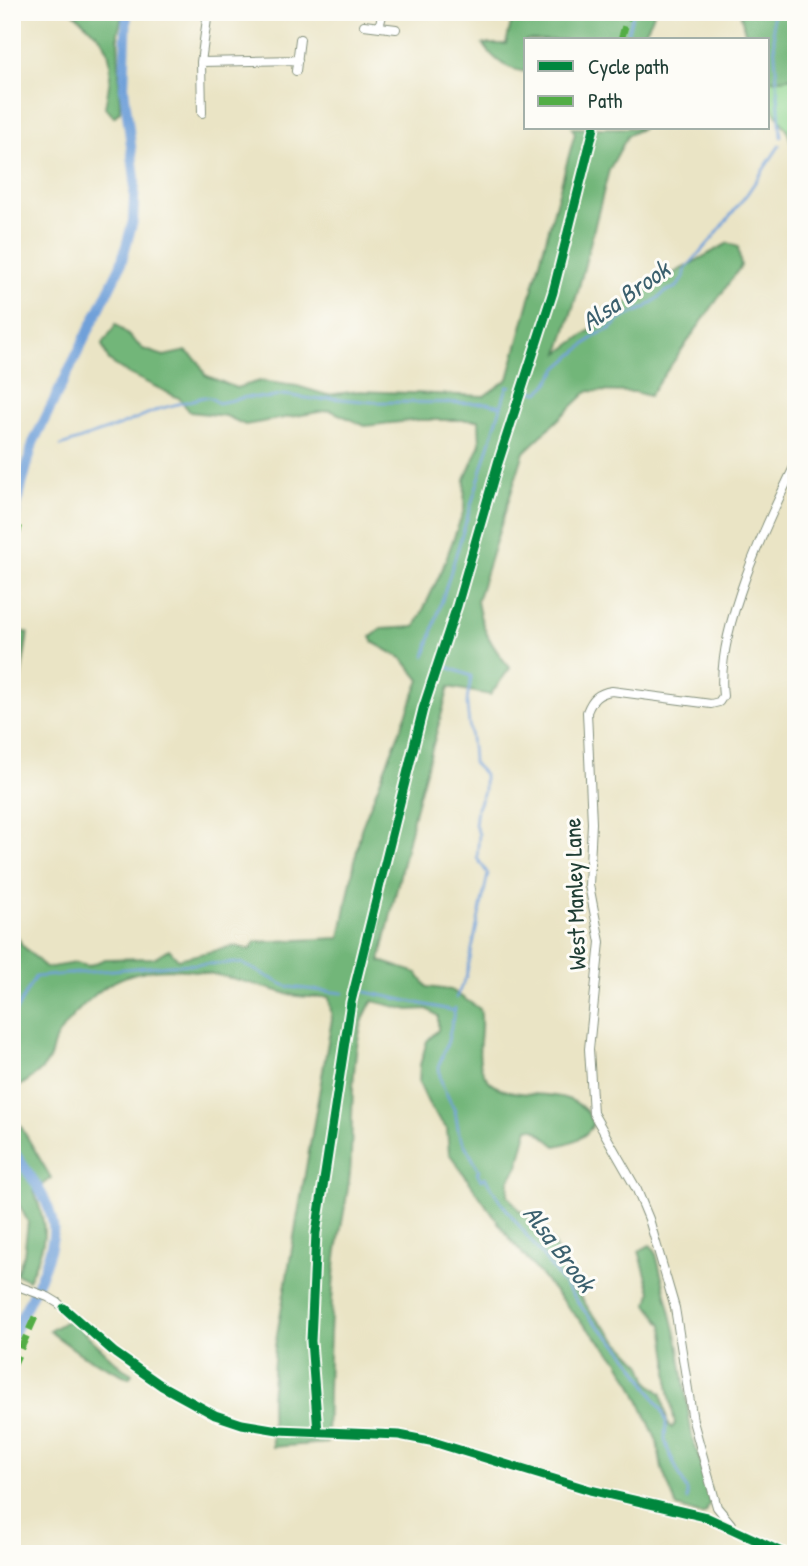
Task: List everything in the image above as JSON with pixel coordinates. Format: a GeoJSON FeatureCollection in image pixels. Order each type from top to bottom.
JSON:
{"type":"FeatureCollection","features":[{"type":"Feature","properties":{"kind":"street"},"geometry":{"type":"LineString","coordinates":[[202,113],[201,62],[208,12]]}},
{"type":"Feature","properties":{"kind":"street"},"geometry":{"type":"LineString","coordinates":[[379,27],[383,12]]}},
{"type":"Feature","properties":{"kind":"street"},"geometry":{"type":"LineString","coordinates":[[363,25],[396,29]]}},
{"type":"Feature","properties":{"kind":"street"},"geometry":{"type":"LineString","coordinates":[[296,71],[300,39]]}},
{"type":"Feature","properties":{"kind":"street"},"geometry":{"type":"LineString","coordinates":[[201,62],[298,60]]}},
{"type":"Feature","properties":{"kind":"street","name":"West Manley Lane"},"geometry":{"type":"LineString","coordinates":[[731,1529],[731,1524],[717,1507],[693,1421],[675,1308],[649,1219],[637,1191],[593,1113],[590,1019],[600,942],[589,885],[592,823],[587,712],[596,696],[612,691],[710,704],[719,702],[723,696],[724,654],[736,607],[779,497],[796,463]]}},
{"type":"Feature","properties":{"kind":"street"},"geometry":{"type":"LineString","coordinates":[[16,1285],[48,1297],[115,1353],[162,1386],[215,1415],[261,1429],[399,1435],[430,1441],[590,1490],[706,1517],[786,1554]]}},
{"type":"Feature","properties":{"kind":"street"},"geometry":{"type":"LineString","coordinates":[[706,1517],[717,1507]]}},
{"type":"Feature","properties":{"kind":"green space"},"geometry":{"type":"Polygon","coordinates":[[[73,12],[111,12],[116,15],[117,12],[123,12],[118,33],[120,111],[114,117],[105,107],[110,72],[106,47],[99,36],[73,12]]]}},
{"type":"Feature","properties":{"kind":"green space"},"geometry":{"type":"Polygon","coordinates":[[[528,12],[654,12],[643,38],[524,38],[524,72],[502,63],[483,44],[506,44],[512,19],[525,22],[528,12]]]}},
{"type":"Feature","properties":{"kind":"green space"},"geometry":{"type":"Polygon","coordinates":[[[740,12],[796,12],[796,77],[770,80],[770,38],[746,38],[740,12]]]}},
{"type":"Feature","properties":{"kind":"green space"},"geometry":{"type":"Polygon","coordinates":[[[796,77],[796,148],[770,105],[770,80],[796,77]]]}},
{"type":"Feature","properties":{"kind":"green space"},"geometry":{"type":"Polygon","coordinates":[[[573,130],[639,130],[628,135],[609,170],[559,353],[652,285],[728,243],[738,247],[741,266],[649,396],[635,392],[588,391],[524,452],[477,601],[488,637],[510,668],[490,695],[449,687],[415,810],[380,961],[417,973],[427,987],[451,990],[480,1009],[480,1064],[491,1083],[516,1093],[560,1097],[574,1102],[589,1115],[593,1124],[587,1133],[556,1146],[535,1129],[528,1128],[518,1166],[509,1181],[508,1195],[519,1210],[541,1227],[554,1245],[571,1288],[579,1294],[592,1314],[642,1365],[648,1382],[662,1394],[668,1425],[672,1428],[675,1424],[668,1386],[668,1358],[663,1325],[648,1304],[651,1292],[639,1251],[650,1245],[655,1250],[678,1342],[692,1437],[710,1491],[710,1502],[702,1515],[677,1507],[662,1469],[657,1441],[632,1384],[617,1359],[574,1314],[510,1239],[449,1153],[447,1129],[431,1109],[419,1083],[420,1065],[427,1041],[438,1030],[438,1016],[427,1009],[409,1010],[373,1001],[359,1035],[353,1083],[350,1173],[336,1257],[332,1303],[327,1443],[272,1447],[271,1400],[275,1346],[332,1019],[329,997],[296,996],[218,975],[167,969],[142,972],[119,979],[91,998],[59,1035],[45,1065],[16,1089],[13,1113],[51,1178],[34,1191],[44,1227],[39,1255],[28,1280],[16,1274],[24,1255],[28,1222],[12,1191],[12,926],[22,945],[46,968],[75,963],[88,966],[105,959],[154,958],[169,949],[178,959],[235,946],[250,950],[255,942],[340,938],[361,829],[420,680],[403,659],[374,643],[371,637],[381,629],[415,627],[442,570],[464,510],[465,479],[480,444],[479,420],[418,420],[365,426],[330,410],[245,425],[226,416],[190,412],[179,398],[129,374],[109,361],[102,345],[116,324],[143,349],[164,356],[186,351],[199,362],[205,375],[236,388],[260,381],[297,386],[327,395],[359,391],[484,396],[508,379],[575,133],[573,130]]]}},
{"type":"Feature","properties":{"kind":"green space"},"geometry":{"type":"Polygon","coordinates":[[[12,628],[28,633],[18,696],[12,709],[12,628]]]}},
{"type":"Feature","properties":{"kind":"green space"},"geometry":{"type":"Polygon","coordinates":[[[70,1319],[122,1368],[132,1374],[129,1378],[82,1355],[49,1331],[70,1319]]]}},
{"type":"Feature","properties":{"kind":"waterway"},"geometry":{"type":"LineString","coordinates":[[12,536],[17,504],[33,443],[120,267],[133,221],[135,179],[124,88],[127,12]]}},
{"type":"Feature","properties":{"kind":"waterway"},"geometry":{"type":"LineString","coordinates":[[626,38],[633,12]]}},
{"type":"Feature","properties":{"kind":"waterway","name":"Alsa Brook"},"geometry":{"type":"LineString","coordinates":[[772,12],[781,137]]}},
{"type":"Feature","properties":{"kind":"waterway","name":"Alsa Brook"},"geometry":{"type":"LineString","coordinates":[[530,391],[539,392],[558,368],[596,335],[677,287],[686,268],[747,194],[780,145]]}},
{"type":"Feature","properties":{"kind":"waterway","name":"Alsa Brook"},"geometry":{"type":"LineString","coordinates":[[425,656],[507,387],[510,386]]}},
{"type":"Feature","properties":{"kind":"waterway"},"geometry":{"type":"LineString","coordinates":[[61,446],[159,409],[204,397],[218,403],[247,397],[269,398],[284,395],[321,400],[330,398],[373,402],[487,403],[501,406]]}},
{"type":"Feature","properties":{"kind":"waterway","name":"Alsa Brook"},"geometry":{"type":"LineString","coordinates":[[445,666],[471,676],[467,704],[473,763],[484,774],[484,791],[477,808],[475,825],[479,834],[477,858],[488,874],[466,977],[456,998]]}},
{"type":"Feature","properties":{"kind":"waterway"},"geometry":{"type":"LineString","coordinates":[[12,1008],[16,1011],[35,977],[169,965],[241,963],[288,987],[343,993]]}},
{"type":"Feature","properties":{"kind":"waterway"},"geometry":{"type":"LineString","coordinates":[[366,992],[455,1011]]}},
{"type":"Feature","properties":{"kind":"waterway","name":"Alsa Brook"},"geometry":{"type":"LineString","coordinates":[[455,1008],[448,1041],[439,1065],[443,1087],[455,1111],[459,1134],[479,1170],[477,1172],[481,1180],[485,1177],[590,1318],[634,1365],[662,1410],[666,1421],[665,1439],[668,1450],[687,1491],[687,1500]]}},
{"type":"Feature","properties":{"kind":"waterway"},"geometry":{"type":"LineString","coordinates":[[12,1149],[42,1195],[53,1225],[53,1237],[45,1265],[12,1336]]}},
{"type":"Feature","properties":{"kind":"marked path"},"geometry":{"type":"LineString","coordinates":[[622,38],[629,12]]}},
{"type":"Feature","properties":{"kind":"marked path"},"geometry":{"type":"LineString","coordinates":[[12,528],[22,530]]}},
{"type":"Feature","properties":{"kind":"marked path"},"geometry":{"type":"LineString","coordinates":[[12,1368],[35,1317]]}},
{"type":"Feature","properties":{"kind":"cycle path"},"geometry":{"type":"LineString","coordinates":[[318,1432],[311,1341],[316,1233],[351,1002],[423,709],[553,292],[594,130]]}},
{"type":"Feature","properties":{"kind":"cycle path"},"geometry":{"type":"LineString","coordinates":[[64,1308],[115,1353],[162,1386],[215,1415],[242,1424],[278,1430],[399,1435],[430,1441],[590,1490],[706,1517],[786,1554]]}}]}
